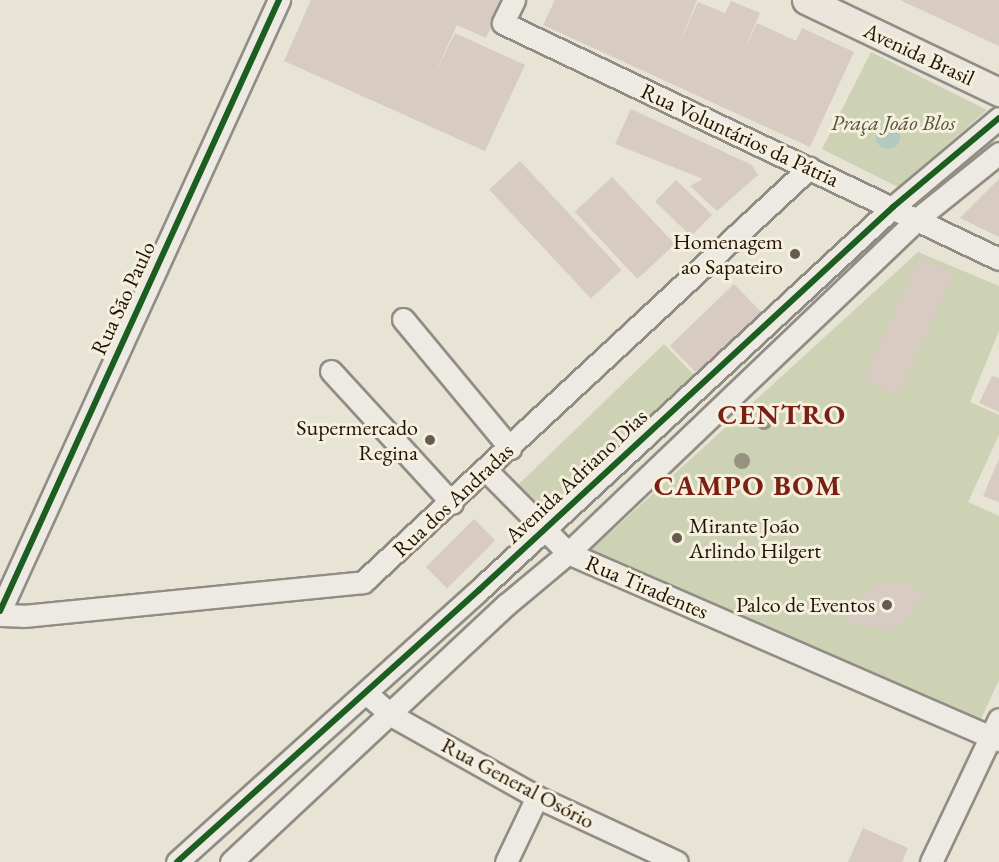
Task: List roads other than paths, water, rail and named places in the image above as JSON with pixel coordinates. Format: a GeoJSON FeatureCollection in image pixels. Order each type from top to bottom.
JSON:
{"type":"FeatureCollection","features":[{"type":"Feature","properties":{"kind":"main road","name":"Avenida Brasil"},"geometry":{"type":"LineString","coordinates":[[806,0],[999,92]]}},
{"type":"Feature","properties":{"kind":"street","name":"Rua São Paulo"},"geometry":{"type":"LineString","coordinates":[[0,613],[279,0]]}},
{"type":"Feature","properties":{"kind":"street","name":"Rua Voluntários da Pátria"},"geometry":{"type":"LineString","coordinates":[[514,0],[503,23],[999,259]]}},
{"type":"Feature","properties":{"kind":"street","name":"Avenida Adriano Dias"},"geometry":{"type":"LineString","coordinates":[[177,862],[366,693],[893,207],[999,118]]}},
{"type":"Feature","properties":{"kind":"street"},"geometry":{"type":"LineString","coordinates":[[231,862],[391,715],[507,604],[568,553],[917,219],[999,153]]}},
{"type":"Feature","properties":{"kind":"street","name":"Rua dos Andradas"},"geometry":{"type":"LineString","coordinates":[[0,613],[24,616],[363,582],[452,503],[809,168]]}},
{"type":"Feature","properties":{"kind":"street"},"geometry":{"type":"LineString","coordinates":[[403,319],[510,448]]}},
{"type":"Feature","properties":{"kind":"street"},"geometry":{"type":"LineString","coordinates":[[331,371],[452,503]]}},
{"type":"Feature","properties":{"kind":"street"},"geometry":{"type":"LineString","coordinates":[[698,388],[718,410]]}},
{"type":"Feature","properties":{"kind":"street","name":"Rua Tiradentes"},"geometry":{"type":"LineString","coordinates":[[486,470],[543,531],[568,553],[996,732]]}},
{"type":"Feature","properties":{"kind":"street","name":"Rua General Osório"},"geometry":{"type":"LineString","coordinates":[[366,693],[391,715],[537,797],[677,862]]}},
{"type":"Feature","properties":{"kind":"street"},"geometry":{"type":"LineString","coordinates":[[931,862],[996,732]]}},
{"type":"Feature","properties":{"kind":"street"},"geometry":{"type":"LineString","coordinates":[[506,862],[537,797]]}},
{"type":"Feature","properties":{"kind":"place","name":"Homenagem ao Sapateiro"},"geometry":{"type":"Point","coordinates":[795,254]}},
{"type":"Feature","properties":{"kind":"place","name":"Supermercado Regina"},"geometry":{"type":"Point","coordinates":[430,440]}},
{"type":"Feature","properties":{"kind":"place","name":"Mirante João Arlindo Hilgert"},"geometry":{"type":"Point","coordinates":[677,538]}},
{"type":"Feature","properties":{"kind":"place","name":"Palco de Eventos"},"geometry":{"type":"Point","coordinates":[887,605]}},
{"type":"Feature","properties":{"kind":"district","name":"CENTRO"},"geometry":{"type":"Point","coordinates":[782,414]}},
{"type":"Feature","properties":{"kind":"district","name":"CAMPO BOM"},"geometry":{"type":"Point","coordinates":[748,485]}},
{"type":"Feature","properties":{"kind":"park label","name":"Praça João Blos"},"geometry":{"type":"Point","coordinates":[893,123]}}]}
